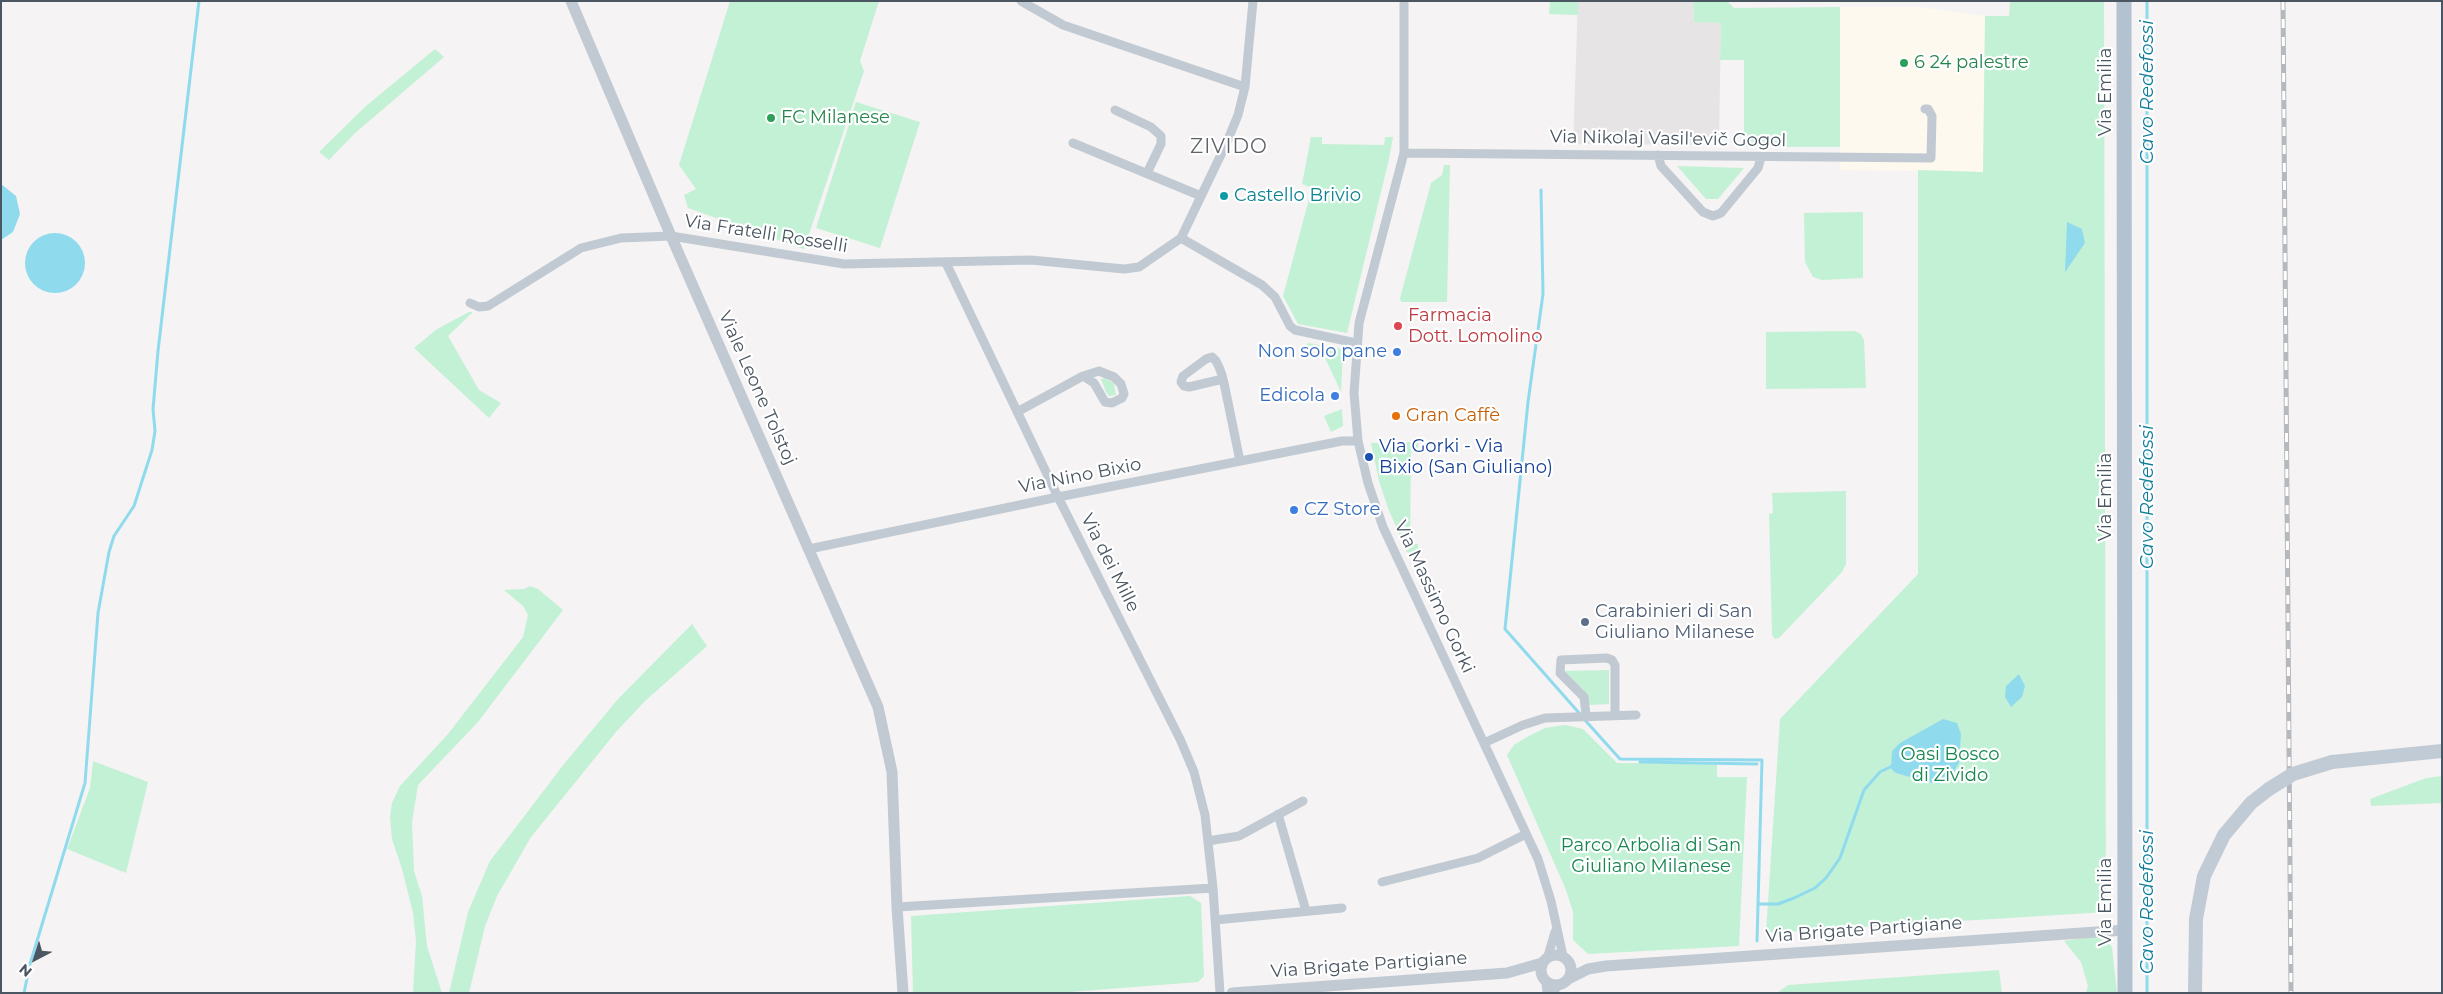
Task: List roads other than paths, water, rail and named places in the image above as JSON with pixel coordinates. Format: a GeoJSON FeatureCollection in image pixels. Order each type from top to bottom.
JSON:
{"type":"FeatureCollection","features":[{"type":"Feature","properties":{"kind":"main road","name":"Via Emilia"},"geometry":{"type":"LineString","coordinates":[[2124,1],[2125,993]]}},
{"type":"Feature","properties":{"kind":"main road"},"geometry":{"type":"LineString","coordinates":[[2195,993],[2196,919],[2204,876],[2224,835],[2252,803],[2269,789],[2294,774],[2332,762],[2442,751]]}},
{"type":"Feature","properties":{"kind":"street","name":"Viale Leone Tolstoj"},"geometry":{"type":"LineString","coordinates":[[571,1],[671,236],[878,707],[889,752],[893,792],[897,908],[903,993]]}},
{"type":"Feature","properties":{"kind":"street"},"geometry":{"type":"LineString","coordinates":[[1253,1],[1251,42],[1245,87],[1234,127],[1181,238],[1262,286],[1275,298],[1290,326],[1295,330],[1356,343]]}},
{"type":"Feature","properties":{"kind":"street","name":"Via Massimo Gorki"},"geometry":{"type":"LineString","coordinates":[[1404,1],[1404,153],[1364,300],[1356,343],[1354,393],[1358,441],[1368,482],[1383,527],[1526,834],[1544,877],[1566,959]]}},
{"type":"Feature","properties":{"kind":"street"},"geometry":{"type":"LineString","coordinates":[[1024,2],[1069,28],[1245,87]]}},
{"type":"Feature","properties":{"kind":"street","name":"Via Nikolaj Vasil'evič Gogol"},"geometry":{"type":"LineString","coordinates":[[1404,153],[1931,158],[1932,116],[1928,109],[1925,109]]}},
{"type":"Feature","properties":{"kind":"street"},"geometry":{"type":"LineString","coordinates":[[1115,110],[1151,127],[1161,136],[1161,144],[1147,173]]}},
{"type":"Feature","properties":{"kind":"street"},"geometry":{"type":"LineString","coordinates":[[1073,143],[1201,196]]}},
{"type":"Feature","properties":{"kind":"street"},"geometry":{"type":"LineString","coordinates":[[1658,156],[1661,166],[1704,212],[1713,216],[1721,213],[1758,168],[1761,156]]}},
{"type":"Feature","properties":{"kind":"street","name":"Via Fratelli Rosselli"},"geometry":{"type":"LineString","coordinates":[[470,303],[479,307],[488,306],[561,259],[594,243],[621,238],[671,236],[833,264],[882,265],[1037,260],[1116,269],[1136,268],[1154,259],[1181,238]]}},
{"type":"Feature","properties":{"kind":"street","name":"Via dei Mille"},"geometry":{"type":"LineString","coordinates":[[946,263],[1058,497],[1188,756],[1202,799],[1208,841],[1220,993]]}},
{"type":"Feature","properties":{"kind":"street"},"geometry":{"type":"LineString","coordinates":[[1223,379],[1189,387],[1184,386],[1181,382],[1182,378],[1192,369],[1209,357],[1216,361],[1223,379],[1240,461]]}},
{"type":"Feature","properties":{"kind":"street"},"geometry":{"type":"LineString","coordinates":[[1017,412],[1083,376],[1099,372],[1114,376],[1121,384],[1124,394],[1122,398],[1112,403],[1105,402],[1094,383],[1083,376]]}},
{"type":"Feature","properties":{"kind":"street","name":"Via Nino Bixio"},"geometry":{"type":"LineString","coordinates":[[809,549],[1240,461],[1342,441],[1358,441]]}},
{"type":"Feature","properties":{"kind":"street"},"geometry":{"type":"LineString","coordinates":[[1586,716],[1584,697],[1560,673],[1561,660],[1607,658],[1612,660],[1615,665],[1615,715]]}},
{"type":"Feature","properties":{"kind":"street"},"geometry":{"type":"LineString","coordinates":[[1484,743],[1533,721],[1569,716],[1636,715]]}},
{"type":"Feature","properties":{"kind":"street"},"geometry":{"type":"LineString","coordinates":[[1208,841],[1239,836],[1303,801]]}},
{"type":"Feature","properties":{"kind":"street"},"geometry":{"type":"LineString","coordinates":[[1278,814],[1306,911]]}},
{"type":"Feature","properties":{"kind":"street"},"geometry":{"type":"LineString","coordinates":[[1382,882],[1478,858],[1526,834]]}},
{"type":"Feature","properties":{"kind":"street"},"geometry":{"type":"LineString","coordinates":[[897,908],[1213,888]]}},
{"type":"Feature","properties":{"kind":"street"},"geometry":{"type":"LineString","coordinates":[[1215,920],[1342,908]]}},
{"type":"Feature","properties":{"kind":"street","name":"Via Massimo Gorki"},"geometry":{"type":"LineString","coordinates":[[1545,960],[1553,944],[1556,925]]}},
{"type":"Feature","properties":{"kind":"street","name":"Via Brigate Partigiane"},"geometry":{"type":"LineString","coordinates":[[1568,978],[1588,969],[1606,966],[2124,930]]}},
{"type":"Feature","properties":{"kind":"street"},"geometry":{"type":"LineString","coordinates":[[1566,959],[1571,969],[1568,978],[1556,989],[1545,984],[1541,973],[1545,960],[1566,959]]}},
{"type":"Feature","properties":{"kind":"street","name":"Via Brigate Partigiane"},"geometry":{"type":"LineString","coordinates":[[1566,959],[1606,966]]}},
{"type":"Feature","properties":{"kind":"street","name":"Via Brigate Partigiane"},"geometry":{"type":"LineString","coordinates":[[1232,993],[1507,973],[1545,960]]}},
{"type":"Feature","properties":{"kind":"street","name":"Via Brigate Partigiane"},"geometry":{"type":"LineString","coordinates":[[1507,973],[1545,984]]}},
{"type":"Feature","properties":{"kind":"water"},"geometry":{"type":"Polygon","coordinates":[[[1,184],[16,196],[20,214],[13,232],[1,240],[1,184]]]}},
{"type":"Feature","properties":{"kind":"water"},"geometry":{"type":"Polygon","coordinates":[[[2067,222],[2082,229],[2085,243],[2065,272],[2067,222]]]}},
{"type":"Feature","properties":{"kind":"water"},"geometry":{"type":"Polygon","coordinates":[[[49,233],[61,233],[72,238],[80,246],[85,257],[83,275],[72,288],[61,293],[49,293],[38,288],[30,280],[25,269],[25,257],[30,246],[38,238],[49,233]]]}},
{"type":"Feature","properties":{"kind":"water"},"geometry":{"type":"Polygon","coordinates":[[[2019,674],[2025,686],[2022,697],[2011,707],[2005,697],[2006,686],[2019,674]]]}},
{"type":"Feature","properties":{"kind":"water"},"geometry":{"type":"Polygon","coordinates":[[[1943,719],[1957,723],[1961,734],[1959,763],[1949,780],[1939,784],[1927,782],[1896,773],[1891,769],[1892,751],[1900,743],[1943,719]]]}},
{"type":"Feature","properties":{"kind":"waterway"},"geometry":{"type":"LineString","coordinates":[[24,993],[30,964],[85,783],[98,613],[109,552],[114,536],[134,506],[152,450],[155,431],[153,409],[158,351],[199,1]]}},
{"type":"Feature","properties":{"kind":"waterway","name":"Cavo Redefossi"},"geometry":{"type":"LineString","coordinates":[[2147,1],[2147,993]]}},
{"type":"Feature","properties":{"kind":"waterway"},"geometry":{"type":"LineString","coordinates":[[1541,190],[1543,294],[1528,402],[1505,629],[1580,714]]}},
{"type":"Feature","properties":{"kind":"waterway"},"geometry":{"type":"LineString","coordinates":[[1584,719],[1620,759],[1762,760],[1757,941]]}},
{"type":"Feature","properties":{"kind":"waterway"},"geometry":{"type":"LineString","coordinates":[[1640,762],[1757,764]]}},
{"type":"Feature","properties":{"kind":"waterway"},"geometry":{"type":"LineString","coordinates":[[1758,904],[1778,904],[1794,898],[1815,888],[1826,878],[1840,858],[1864,790],[1880,772],[1894,765]]}},
{"type":"Feature","properties":{"kind":"railway"},"geometry":{"type":"LineString","coordinates":[[2283,1],[2291,993]]}},
{"type":"Feature","properties":{"kind":"place","name":"6 24 palestre"},"geometry":{"type":"Point","coordinates":[1904,63]}},
{"type":"Feature","properties":{"kind":"place","name":"FC Milanese"},"geometry":{"type":"Point","coordinates":[771,118]}},
{"type":"Feature","properties":{"kind":"place","name":"Castello Brivio"},"geometry":{"type":"Point","coordinates":[1224,196]}},
{"type":"Feature","properties":{"kind":"place","name":"Farmacia Dott. Lomolino"},"geometry":{"type":"Point","coordinates":[1398,326]}},
{"type":"Feature","properties":{"kind":"place","name":"Non solo pane"},"geometry":{"type":"Point","coordinates":[1397,352]}},
{"type":"Feature","properties":{"kind":"place","name":"Edicola"},"geometry":{"type":"Point","coordinates":[1335,396]}},
{"type":"Feature","properties":{"kind":"place","name":"Gran Caffè"},"geometry":{"type":"Point","coordinates":[1396,416]}},
{"type":"Feature","properties":{"kind":"place","name":"Via Gorki - Via Bixio (San Giuliano)"},"geometry":{"type":"Point","coordinates":[1369,457]}},
{"type":"Feature","properties":{"kind":"place","name":"CZ Store"},"geometry":{"type":"Point","coordinates":[1294,510]}},
{"type":"Feature","properties":{"kind":"place","name":"Carabinieri di San Giuliano Milanese"},"geometry":{"type":"Point","coordinates":[1585,622]}},
{"type":"Feature","properties":{"kind":"district","name":"ZIVIDO"},"geometry":{"type":"Point","coordinates":[1229,147]}},
{"type":"Feature","properties":{"kind":"park label","name":"Oasi Bosco di Zivido"},"geometry":{"type":"Point","coordinates":[1950,765]}},
{"type":"Feature","properties":{"kind":"park label","name":"Parco Arbolia di San Giuliano Milanese"},"geometry":{"type":"Point","coordinates":[1651,856]}}]}
